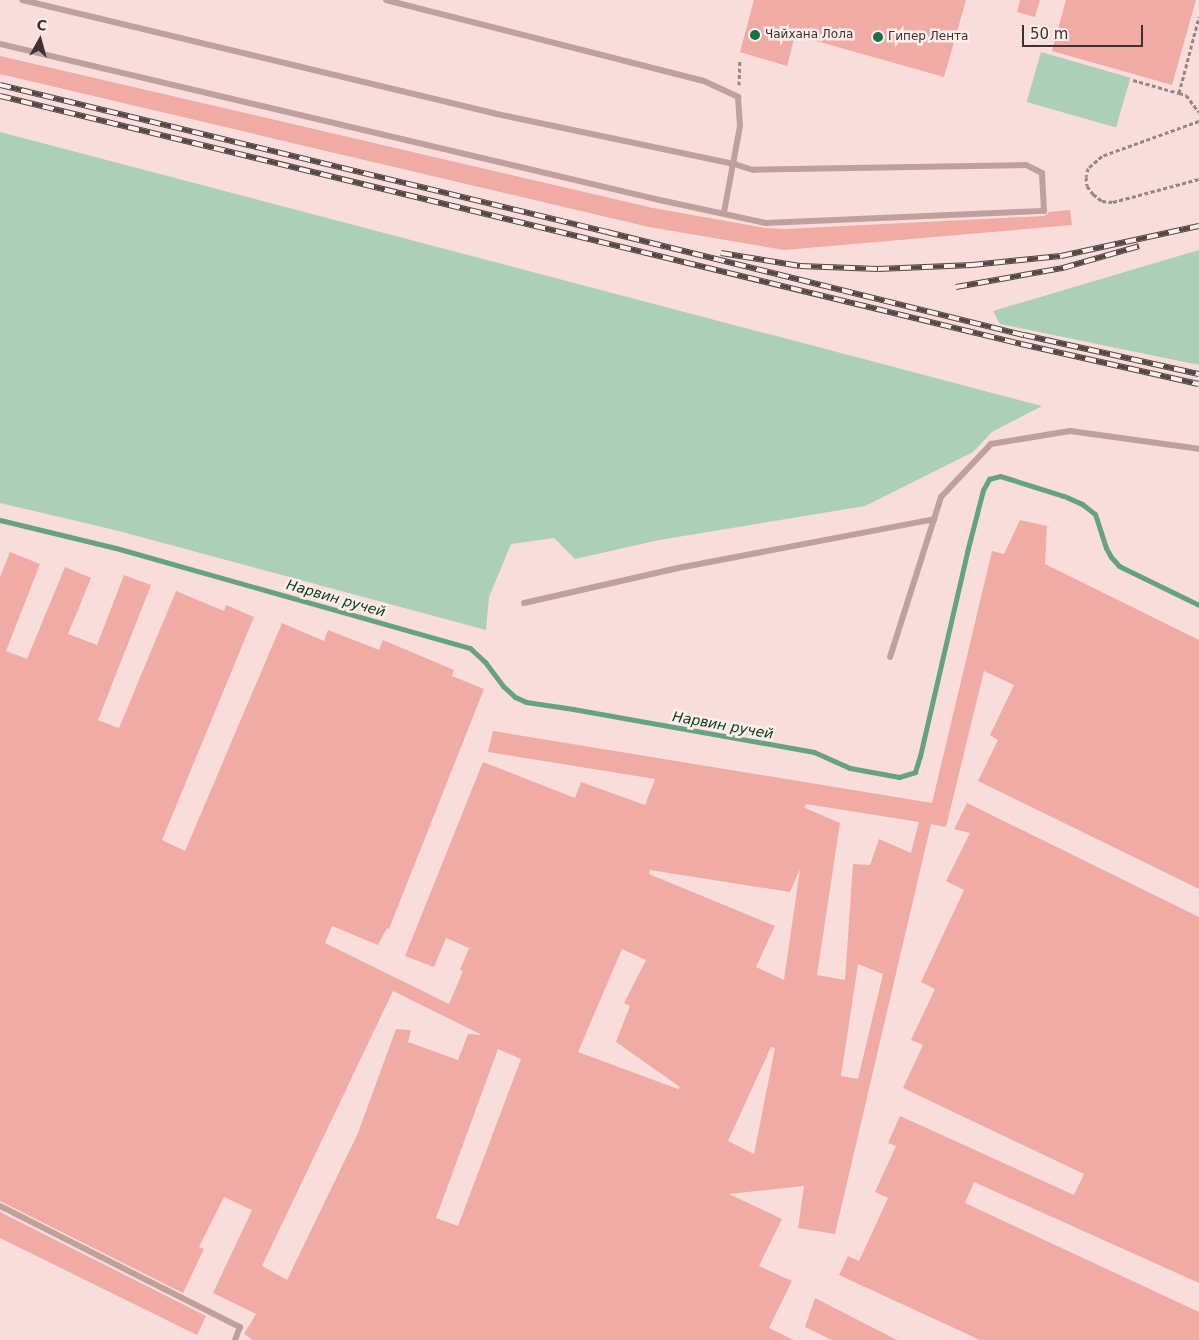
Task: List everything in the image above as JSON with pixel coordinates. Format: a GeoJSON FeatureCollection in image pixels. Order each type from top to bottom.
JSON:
{"type":"FeatureCollection","features":[{"type":"Feature","properties":{"kind":"lane"},"geometry":{"type":"LineString","coordinates":[[0,44],[655,199],[724,212],[766,223],[1044,211],[1042,174],[1026,166],[753,170],[734,164],[493,113],[22,0]]}},
{"type":"Feature","properties":{"kind":"lane"},"geometry":{"type":"LineString","coordinates":[[386,0],[704,81],[738,97],[740,126],[724,212]]}},
{"type":"Feature","properties":{"kind":"lane"},"geometry":{"type":"LineString","coordinates":[[890,657],[942,497],[991,444],[1070,431],[1199,449]]}},
{"type":"Feature","properties":{"kind":"lane"},"geometry":{"type":"LineString","coordinates":[[524,603],[678,568],[934,519]]}},
{"type":"Feature","properties":{"kind":"lane"},"geometry":{"type":"LineString","coordinates":[[0,1206],[240,1327],[235,1340]]}},
{"type":"Feature","properties":{"kind":"path"},"geometry":{"type":"LineString","coordinates":[[1179,93],[1199,17]]}},
{"type":"Feature","properties":{"kind":"path"},"geometry":{"type":"LineString","coordinates":[[738,97],[740,61]]}},
{"type":"Feature","properties":{"kind":"path"},"geometry":{"type":"LineString","coordinates":[[1134,80],[1186,94],[1199,112]]}},
{"type":"Feature","properties":{"kind":"path"},"geometry":{"type":"LineString","coordinates":[[1199,121],[1102,156],[1088,168],[1086,177],[1087,186],[1093,194],[1102,200],[1113,202],[1199,179]]}},
{"type":"Feature","properties":{"kind":"green space"},"geometry":{"type":"Polygon","coordinates":[[[1041,52],[1130,78],[1116,128],[1027,102],[1041,52]]]}},
{"type":"Feature","properties":{"kind":"green space"},"geometry":{"type":"Polygon","coordinates":[[[0,132],[1042,406],[992,432],[973,452],[865,506],[659,540],[575,559],[554,538],[511,544],[489,597],[486,630],[115,530],[0,503],[0,132]]]}},
{"type":"Feature","properties":{"kind":"green space"},"geometry":{"type":"Polygon","coordinates":[[[1199,250],[1199,365],[1000,324],[993,311],[1199,250]]]}},
{"type":"Feature","properties":{"kind":"building","name":"Гипер Лента"},"geometry":{"type":"Polygon","coordinates":[[[754,0],[966,0],[944,77],[795,35],[787,66],[740,52],[754,0]]]}},
{"type":"Feature","properties":{"kind":"building"},"geometry":{"type":"Polygon","coordinates":[[[1020,0],[1040,0],[1035,17],[1017,12],[1020,0]]]}},
{"type":"Feature","properties":{"kind":"building"},"geometry":{"type":"Polygon","coordinates":[[[1066,0],[1196,0],[1172,85],[1052,51],[1066,0]]]}},
{"type":"Feature","properties":{"kind":"building"},"geometry":{"type":"Polygon","coordinates":[[[0,56],[653,208],[765,228],[786,229],[1044,216],[1049,212],[1070,210],[1072,225],[784,250],[649,227],[0,74],[0,56]]]}},
{"type":"Feature","properties":{"kind":"building"},"geometry":{"type":"Polygon","coordinates":[[[1020,520],[1047,526],[1045,564],[1199,640],[1199,889],[978,781],[998,740],[990,735],[1014,685],[984,671],[946,827],[931,824],[835,1234],[798,1228],[804,1186],[729,1194],[782,1219],[759,1266],[792,1281],[769,1328],[794,1340],[253,1340],[244,1334],[256,1314],[213,1293],[252,1210],[224,1197],[199,1247],[204,1249],[183,1293],[0,1201],[0,577],[10,552],[40,564],[6,651],[27,659],[65,567],[91,578],[68,634],[97,645],[124,575],[151,585],[98,720],[119,728],[176,591],[224,611],[226,605],[254,617],[162,840],[185,851],[282,623],[324,641],[328,630],[379,650],[383,640],[454,670],[452,676],[484,689],[389,929],[387,928],[378,945],[332,926],[325,943],[449,1004],[463,971],[460,970],[469,948],[446,938],[434,967],[405,956],[483,762],[575,798],[581,782],[645,805],[655,779],[488,752],[493,731],[932,803],[992,551],[1004,554],[1020,520]],[[806,804],[805,808],[840,823],[817,975],[845,980],[853,864],[870,865],[879,839],[911,853],[919,822],[806,804]],[[800,869],[790,892],[650,870],[649,874],[775,926],[756,967],[784,980],[800,869]],[[622,949],[578,1052],[678,1089],[680,1087],[616,1042],[630,1006],[624,1003],[646,960],[622,949]],[[858,964],[841,1076],[858,1079],[883,974],[858,964]],[[393,991],[262,1266],[287,1280],[358,1133],[396,1029],[411,1030],[408,1042],[458,1060],[468,1034],[482,1035],[393,991]],[[771,1047],[728,1141],[754,1154],[775,1048],[771,1047]],[[498,1049],[436,1218],[458,1226],[521,1059],[498,1049]]]}},
{"type":"Feature","properties":{"kind":"building"},"geometry":{"type":"Polygon","coordinates":[[[967,803],[1199,917],[1199,1283],[974,1182],[965,1203],[1199,1312],[1199,1340],[980,1340],[839,1275],[848,1256],[859,1261],[888,1198],[875,1192],[896,1146],[888,1143],[900,1116],[1074,1195],[1084,1174],[903,1088],[923,1045],[911,1040],[935,989],[921,982],[964,890],[946,881],[970,833],[954,829],[967,803]]]}},
{"type":"Feature","properties":{"kind":"building"},"geometry":{"type":"Polygon","coordinates":[[[0,1212],[206,1316],[197,1335],[0,1238],[0,1212]]]}},
{"type":"Feature","properties":{"kind":"building"},"geometry":{"type":"Polygon","coordinates":[[[815,1298],[897,1340],[832,1340],[805,1327],[815,1298]]]}},
{"type":"Feature","properties":{"kind":"waterway","name":"Нарвин ручей"},"geometry":{"type":"LineString","coordinates":[[0,520],[116,548],[470,648],[485,662],[504,687],[515,697],[526,702],[814,752],[850,768],[899,777],[915,772],[920,756],[968,548],[983,490],[989,479],[1000,476],[1064,496],[1082,504],[1095,514],[1106,548],[1119,566],[1199,605]]}},
{"type":"Feature","properties":{"kind":"railway"},"geometry":{"type":"LineString","coordinates":[[0,85],[1024,335],[1199,374]]}},
{"type":"Feature","properties":{"kind":"railway"},"geometry":{"type":"LineString","coordinates":[[0,96],[1021,344],[1199,384]]}},
{"type":"Feature","properties":{"kind":"railway"},"geometry":{"type":"LineString","coordinates":[[721,253],[800,266],[878,269],[972,265],[1061,256],[1199,226]]}},
{"type":"Feature","properties":{"kind":"railway"},"geometry":{"type":"LineString","coordinates":[[956,287],[1063,268],[1139,246]]}},
{"type":"Feature","properties":{"kind":"place","name":"Чайхана Лола"},"geometry":{"type":"Point","coordinates":[755,35]}},
{"type":"Feature","properties":{"kind":"place","name":"Гипер Лента"},"geometry":{"type":"Point","coordinates":[878,37]}}]}
